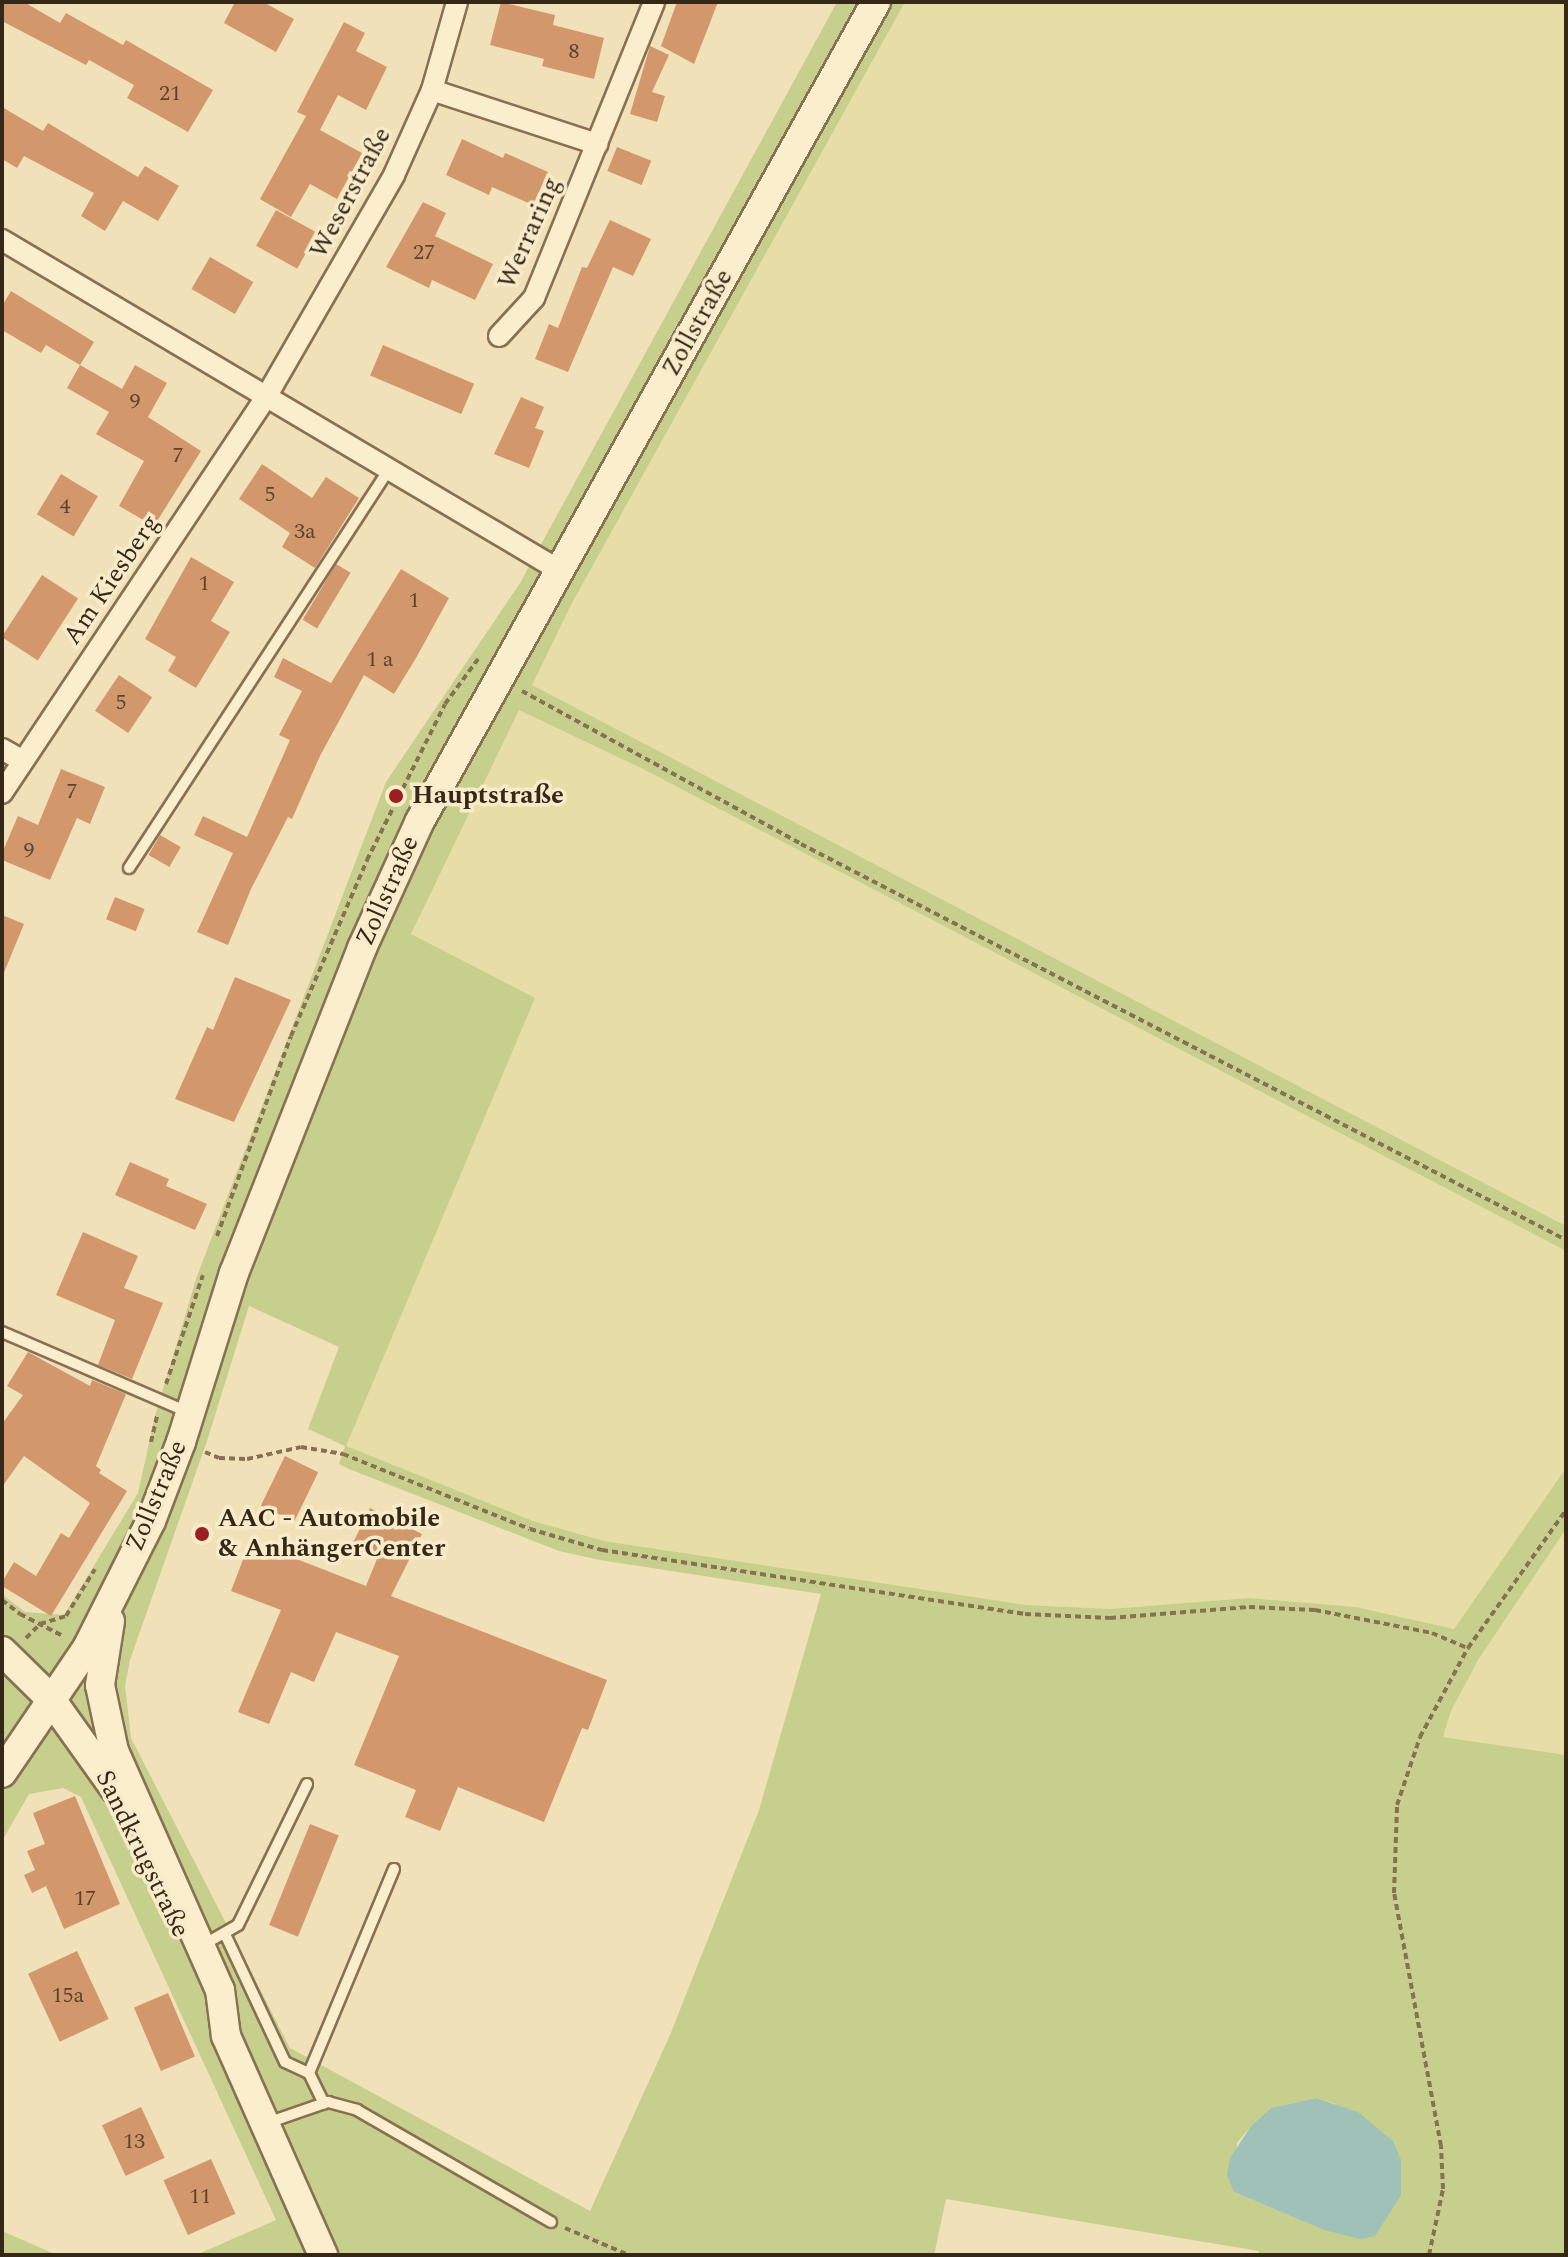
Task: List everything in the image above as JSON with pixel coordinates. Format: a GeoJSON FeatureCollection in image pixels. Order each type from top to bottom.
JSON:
{"type":"FeatureCollection","features":[{"type":"Feature","properties":{"kind":"main road","name":"Zollstraße"},"geometry":{"type":"LineString","coordinates":[[2,1773],[50,1698],[87,1648],[151,1521],[181,1442],[234,1273],[362,948],[420,821],[876,2]]}},
{"type":"Feature","properties":{"kind":"main road"},"geometry":{"type":"LineString","coordinates":[[124,1572],[107,1634],[100,1685],[114,1751],[204,1943]]}},
{"type":"Feature","properties":{"kind":"main road","name":"Sandkrugstraße"},"geometry":{"type":"LineString","coordinates":[[2,1651],[50,1698],[93,1753],[204,1943],[226,2036],[323,2255]]}},
{"type":"Feature","properties":{"kind":"street","name":"Weserstraße"},"geometry":{"type":"LineString","coordinates":[[266,397],[394,175],[432,90],[457,2]]}},
{"type":"Feature","properties":{"kind":"street","name":"Werraring"},"geometry":{"type":"LineString","coordinates":[[499,336],[534,298],[654,2]]}},
{"type":"Feature","properties":{"kind":"street"},"geometry":{"type":"LineString","coordinates":[[432,90],[597,144]]}},
{"type":"Feature","properties":{"kind":"street"},"geometry":{"type":"LineString","coordinates":[[4,245],[559,570]]}},
{"type":"Feature","properties":{"kind":"street","name":"Am Kiesberg"},"geometry":{"type":"LineString","coordinates":[[2,793],[266,397]]}},
{"type":"Feature","properties":{"kind":"street"},"geometry":{"type":"LineString","coordinates":[[2,749],[23,761]]}},
{"type":"Feature","properties":{"kind":"lane"},"geometry":{"type":"LineString","coordinates":[[129,868],[388,470]]}},
{"type":"Feature","properties":{"kind":"lane"},"geometry":{"type":"LineString","coordinates":[[2,1332],[190,1412]]}},
{"type":"Feature","properties":{"kind":"lane"},"geometry":{"type":"LineString","coordinates":[[307,1784],[238,1925],[204,1943],[285,2062],[309,2073],[324,2104]]}},
{"type":"Feature","properties":{"kind":"lane"},"geometry":{"type":"LineString","coordinates":[[309,2073],[394,1869]]}},
{"type":"Feature","properties":{"kind":"lane"},"geometry":{"type":"LineString","coordinates":[[265,2124],[324,2104],[357,2110],[551,2222]]}},
{"type":"Feature","properties":{"kind":"path"},"geometry":{"type":"LineString","coordinates":[[499,679],[801,844],[1566,1240]]}},
{"type":"Feature","properties":{"kind":"path"},"geometry":{"type":"LineString","coordinates":[[181,1442],[219,1458],[247,1459],[301,1447],[343,1454],[530,1529],[602,1550],[1025,1614],[1110,1618],[1249,1607],[1315,1610],[1432,1633],[1468,1648]]}},
{"type":"Feature","properties":{"kind":"path"},"geometry":{"type":"LineString","coordinates":[[1429,2255],[1443,2189],[1441,2146],[1394,1893],[1397,1805],[1420,1737],[1468,1648],[1566,1510]]}},
{"type":"Feature","properties":{"kind":"path"},"geometry":{"type":"LineString","coordinates":[[2,1600],[40,1624]]}},
{"type":"Feature","properties":{"kind":"path"},"geometry":{"type":"LineString","coordinates":[[551,2222],[629,2255]]}},
{"type":"Feature","properties":{"kind":"shaded area"},"geometry":{"type":"Polygon","coordinates":[[[905,2],[1566,2],[1566,1226],[531,685],[571,605],[905,2]]]}},
{"type":"Feature","properties":{"kind":"shaded area"},"geometry":{"type":"Polygon","coordinates":[[[519,710],[645,770],[1566,1251],[1566,1468],[1454,1629],[1356,1607],[1249,1598],[1110,1609],[1026,1605],[604,1541],[533,1521],[345,1446],[535,998],[410,934],[519,710]]]}},
{"type":"Feature","properties":{"kind":"shaded area"},"geometry":{"type":"Polygon","coordinates":[[[1566,1529],[1566,1755],[1443,1737],[1451,1711],[1478,1660],[1566,1529]]]}},
{"type":"Feature","properties":{"kind":"green space"},"geometry":{"type":"Polygon","coordinates":[[[837,2],[905,2],[571,605],[532,685],[1566,1226],[1566,1251],[645,770],[519,710],[411,934],[535,998],[346,1446],[533,1521],[604,1541],[1026,1605],[1110,1609],[1249,1598],[1356,1607],[1454,1629],[1566,1468],[1566,1529],[1478,1660],[1451,1711],[1443,1737],[1566,1755],[1566,2255],[1259,2255],[1259,2251],[946,2199],[934,2255],[196,2255],[276,2220],[81,1797],[63,1788],[29,1794],[2,1841],[2,1594],[25,1612],[64,1615],[138,1493],[155,1416],[197,1276],[386,782],[520,583],[837,2]],[[249,1306],[207,1441],[130,1660],[125,1686],[131,1738],[290,2048],[590,2211],[670,2035],[759,1810],[821,1594],[559,1551],[339,1464],[345,1446],[308,1429],[339,1347],[249,1306]],[[1316,2098],[1271,2108],[1251,2126],[1237,2143],[1234,2192],[1324,2230],[1336,2104],[1316,2098]]]}},
{"type":"Feature","properties":{"kind":"green space"},"geometry":{"type":"Polygon","coordinates":[[[2,2231],[57,2255],[2,2255],[2,2231]]]}},
{"type":"Feature","properties":{"kind":"water"},"geometry":{"type":"Polygon","coordinates":[[[1316,2098],[1358,2112],[1393,2141],[1401,2160],[1401,2195],[1375,2236],[1360,2239],[1324,2230],[1234,2192],[1227,2175],[1230,2158],[1251,2126],[1271,2108],[1316,2098]]]}},
{"type":"Feature","properties":{"kind":"building"},"geometry":{"type":"Polygon","coordinates":[[[2,2],[24,2],[60,23],[66,13],[123,45],[126,40],[213,90],[188,132],[127,98],[134,85],[89,60],[86,65],[2,21],[2,2]]]}},
{"type":"Feature","properties":{"kind":"building"},"geometry":{"type":"Polygon","coordinates":[[[235,2],[263,2],[294,19],[276,52],[224,23],[235,2]]]}},
{"type":"Feature","properties":{"kind":"building"},"geometry":{"type":"Polygon","coordinates":[[[501,2],[555,15],[553,25],[604,38],[594,79],[542,66],[544,59],[490,45],[501,2]]]}},
{"type":"Feature","properties":{"kind":"building"},"geometry":{"type":"Polygon","coordinates":[[[677,2],[718,2],[694,64],[661,46],[677,2]]]}},
{"type":"Feature","properties":{"kind":"building"},"geometry":{"type":"Polygon","coordinates":[[[344,22],[365,33],[356,51],[387,67],[366,110],[338,95],[320,130],[362,153],[337,199],[310,184],[291,217],[260,199],[306,116],[297,112],[344,22]]]}},
{"type":"Feature","properties":{"kind":"building"},"geometry":{"type":"Polygon","coordinates":[[[650,46],[669,55],[652,92],[665,96],[657,122],[630,114],[650,46]]]}},
{"type":"Feature","properties":{"kind":"building"},"geometry":{"type":"Polygon","coordinates":[[[2,107],[43,131],[48,123],[138,177],[145,166],[179,186],[158,221],[123,201],[105,231],[81,216],[94,193],[24,156],[17,168],[2,159],[2,107]]]}},
{"type":"Feature","properties":{"kind":"building"},"geometry":{"type":"Polygon","coordinates":[[[462,139],[503,158],[505,153],[548,172],[533,205],[492,187],[489,195],[446,175],[462,139]]]}},
{"type":"Feature","properties":{"kind":"building"},"geometry":{"type":"Polygon","coordinates":[[[617,147],[651,161],[642,185],[607,171],[617,147]]]}},
{"type":"Feature","properties":{"kind":"building"},"geometry":{"type":"Polygon","coordinates":[[[423,202],[446,213],[435,236],[493,264],[475,300],[432,280],[429,288],[386,267],[423,202]]]}},
{"type":"Feature","properties":{"kind":"building"},"geometry":{"type":"Polygon","coordinates":[[[276,210],[317,233],[297,269],[256,246],[276,210]]]}},
{"type":"Feature","properties":{"kind":"building"},"geometry":{"type":"Polygon","coordinates":[[[610,220],[651,239],[633,276],[613,267],[568,372],[535,359],[549,324],[558,328],[582,267],[587,268],[610,220]]]}},
{"type":"Feature","properties":{"kind":"building"},"geometry":{"type":"Polygon","coordinates":[[[210,257],[253,282],[235,314],[192,289],[210,257]]]}},
{"type":"Feature","properties":{"kind":"building"},"geometry":{"type":"Polygon","coordinates":[[[11,291],[94,342],[80,365],[46,345],[41,353],[2,330],[2,306],[11,291]]]}},
{"type":"Feature","properties":{"kind":"building"},"geometry":{"type":"Polygon","coordinates":[[[383,345],[474,384],[461,414],[370,375],[383,345]]]}},
{"type":"Feature","properties":{"kind":"building"},"geometry":{"type":"Polygon","coordinates":[[[80,365],[122,389],[135,365],[167,383],[148,417],[201,451],[154,526],[119,506],[144,461],[96,434],[109,412],[67,388],[80,365]]]}},
{"type":"Feature","properties":{"kind":"building"},"geometry":{"type":"Polygon","coordinates":[[[521,397],[544,407],[535,428],[544,431],[529,468],[494,454],[521,397]]]}},
{"type":"Feature","properties":{"kind":"building"},"geometry":{"type":"Polygon","coordinates":[[[262,464],[312,498],[326,477],[359,498],[315,568],[282,547],[290,533],[239,499],[262,464]]]}},
{"type":"Feature","properties":{"kind":"building"},"geometry":{"type":"Polygon","coordinates":[[[61,474],[98,496],[74,536],[37,514],[61,474]]]}},
{"type":"Feature","properties":{"kind":"building"},"geometry":{"type":"Polygon","coordinates":[[[191,557],[234,582],[211,621],[230,632],[196,688],[168,671],[176,657],[145,639],[191,557]]]}},
{"type":"Feature","properties":{"kind":"building"},"geometry":{"type":"Polygon","coordinates":[[[336,564],[351,573],[317,628],[303,620],[336,564]]]}},
{"type":"Feature","properties":{"kind":"building"},"geometry":{"type":"Polygon","coordinates":[[[401,569],[449,598],[416,658],[394,694],[364,675],[320,756],[292,819],[288,817],[251,889],[228,945],[197,932],[233,853],[194,835],[203,816],[247,837],[290,740],[279,735],[302,691],[274,677],[283,658],[331,683],[401,569]]]}},
{"type":"Feature","properties":{"kind":"building"},"geometry":{"type":"Polygon","coordinates":[[[42,575],[78,598],[38,660],[2,637],[42,575]]]}},
{"type":"Feature","properties":{"kind":"building"},"geometry":{"type":"Polygon","coordinates":[[[119,675],[152,697],[128,733],[95,711],[119,675]]]}},
{"type":"Feature","properties":{"kind":"building"},"geometry":{"type":"Polygon","coordinates":[[[61,769],[105,787],[90,824],[77,818],[50,880],[2,860],[2,853],[18,816],[38,825],[61,769]]]}},
{"type":"Feature","properties":{"kind":"building"},"geometry":{"type":"Polygon","coordinates":[[[160,835],[181,847],[169,867],[148,855],[160,835]]]}},
{"type":"Feature","properties":{"kind":"building"},"geometry":{"type":"Polygon","coordinates":[[[115,897],[145,909],[136,931],[106,919],[115,897]]]}},
{"type":"Feature","properties":{"kind":"building"},"geometry":{"type":"Polygon","coordinates":[[[2,915],[24,924],[3,975],[2,975],[2,915]]]}},
{"type":"Feature","properties":{"kind":"building"},"geometry":{"type":"Polygon","coordinates":[[[235,977],[291,1000],[234,1122],[175,1099],[207,1027],[213,1030],[235,977]]]}},
{"type":"Feature","properties":{"kind":"building"},"geometry":{"type":"Polygon","coordinates":[[[130,1162],[169,1179],[166,1186],[207,1204],[195,1230],[115,1195],[130,1162]]]}},
{"type":"Feature","properties":{"kind":"building"},"geometry":{"type":"Polygon","coordinates":[[[83,1232],[138,1256],[124,1288],[163,1303],[132,1379],[98,1365],[115,1320],[56,1295],[83,1232]]]}},
{"type":"Feature","properties":{"kind":"building"},"geometry":{"type":"Polygon","coordinates":[[[28,1352],[90,1386],[92,1380],[126,1394],[96,1466],[101,1470],[99,1473],[127,1491],[51,1616],[2,1586],[2,1582],[14,1562],[36,1576],[61,1533],[69,1538],[90,1503],[24,1456],[2,1487],[2,1424],[23,1395],[7,1386],[28,1352]]]}},
{"type":"Feature","properties":{"kind":"building"},"geometry":{"type":"Polygon","coordinates":[[[285,1456],[318,1472],[294,1522],[261,1505],[285,1456]]]}},
{"type":"Feature","properties":{"kind":"building"},"geometry":{"type":"Polygon","coordinates":[[[370,1508],[422,1534],[391,1596],[607,1680],[588,1730],[582,1728],[544,1822],[458,1787],[440,1831],[405,1817],[416,1790],[354,1765],[399,1656],[336,1632],[314,1682],[291,1672],[269,1724],[238,1712],[281,1610],[231,1591],[250,1541],[366,1586],[377,1559],[351,1547],[370,1508]]]}},
{"type":"Feature","properties":{"kind":"building"},"geometry":{"type":"Polygon","coordinates":[[[75,1796],[120,1904],[64,1929],[46,1886],[32,1893],[24,1875],[35,1870],[27,1851],[45,1844],[33,1813],[75,1796]]]}},
{"type":"Feature","properties":{"kind":"building"},"geometry":{"type":"Polygon","coordinates":[[[310,1824],[339,1836],[298,1937],[269,1925],[310,1824]]]}},
{"type":"Feature","properties":{"kind":"building"},"geometry":{"type":"Polygon","coordinates":[[[77,1951],[109,2019],[60,2042],[28,1974],[77,1951]]]}},
{"type":"Feature","properties":{"kind":"building"},"geometry":{"type":"Polygon","coordinates":[[[168,1993],[195,2057],[161,2071],[134,2007],[168,1993]]]}},
{"type":"Feature","properties":{"kind":"building"},"geometry":{"type":"Polygon","coordinates":[[[141,2107],[165,2158],[126,2176],[102,2125],[141,2107]]]}},
{"type":"Feature","properties":{"kind":"building"},"geometry":{"type":"Polygon","coordinates":[[[211,2159],[235,2214],[188,2235],[163,2180],[211,2159]]]}},
{"type":"Feature","properties":{"kind":"place","name":"Hauptstraße"},"geometry":{"type":"Point","coordinates":[396,796]}},
{"type":"Feature","properties":{"kind":"place","name":"AAC - Automobile & AnhängerCenter"},"geometry":{"type":"Point","coordinates":[202,1534]}}]}
